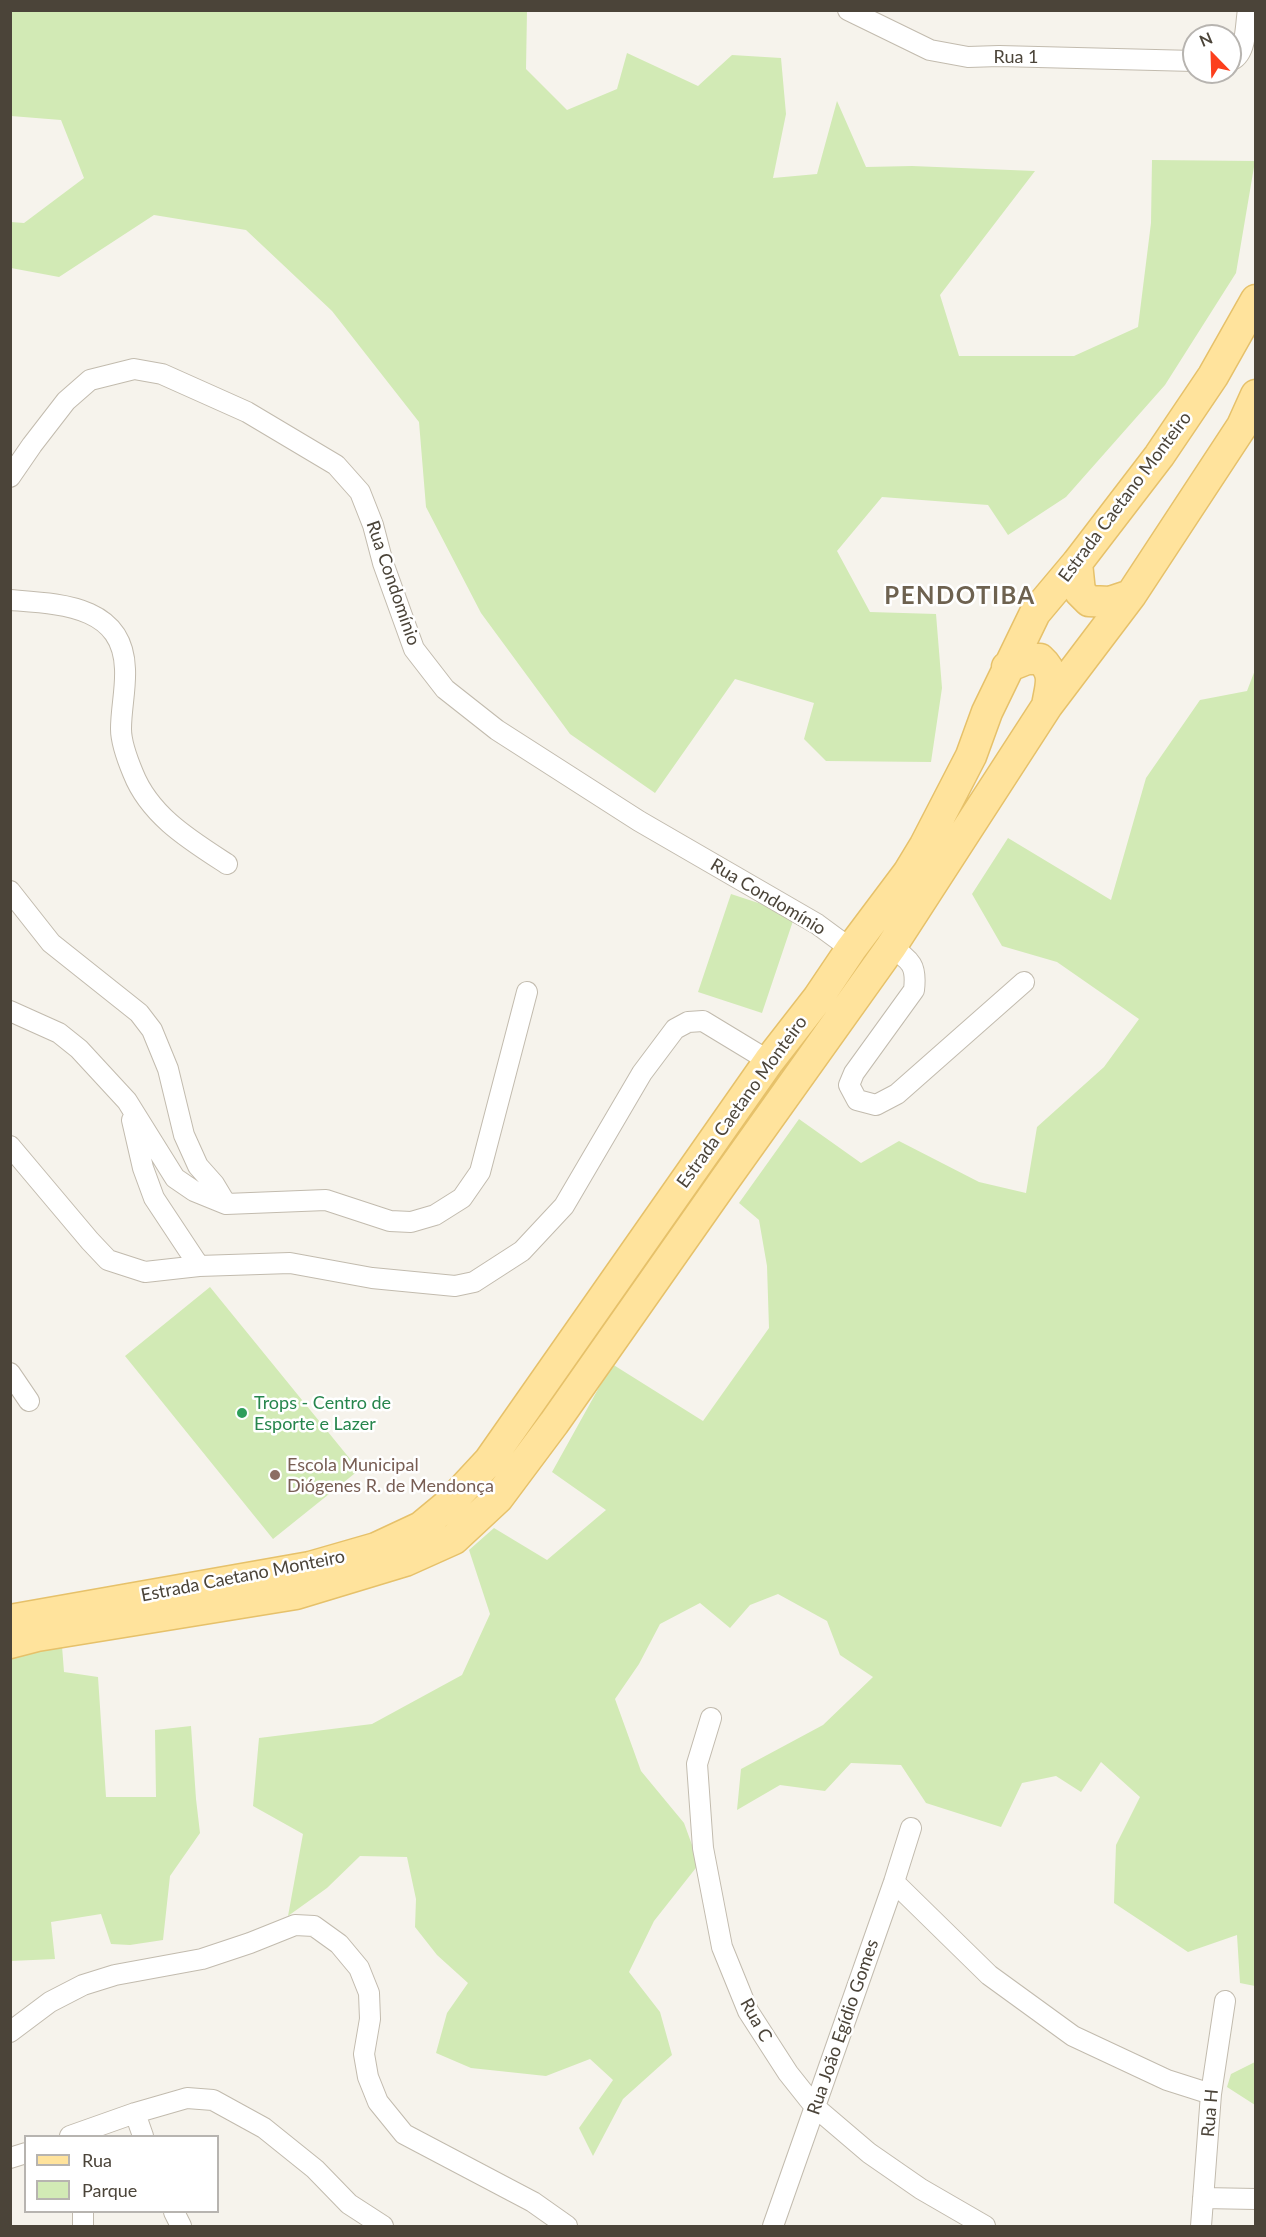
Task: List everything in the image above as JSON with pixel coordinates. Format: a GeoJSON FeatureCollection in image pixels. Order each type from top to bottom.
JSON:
{"type":"FeatureCollection","features":[{"type":"Feature","properties":{"kind":"main road","name":"Estrada Caetano Monteiro"},"geometry":{"type":"LineString","coordinates":[[10,1620],[310,1567],[376,1548],[421,1527],[450,1503],[489,1461],[769,1061],[818,998],[851,949],[908,873],[971,756],[1007,667],[1035,613],[1160,456],[1213,376],[1256,300]]}},
{"type":"Feature","properties":{"kind":"main road","name":"Estrada Caetano Monteiro"},"geometry":{"type":"LineString","coordinates":[[10,1643],[37,1636],[296,1594],[405,1561],[453,1539],[498,1498],[554,1423],[891,947],[1047,706],[1131,595],[1242,426],[1256,395]]}},
{"type":"Feature","properties":{"kind":"main road"},"geometry":{"type":"LineString","coordinates":[[1077,563],[1080,592],[1089,601],[1110,602],[1131,595]]}},
{"type":"Feature","properties":{"kind":"main road"},"geometry":{"type":"LineString","coordinates":[[1007,667],[1028,659],[1040,659],[1049,668],[1052,679],[1047,706]]}},
{"type":"Feature","properties":{"kind":"street","name":"Rua 1"},"geometry":{"type":"LineString","coordinates":[[848,10],[930,50],[968,57],[1182,61]]}},
{"type":"Feature","properties":{"kind":"street"},"geometry":{"type":"LineString","coordinates":[[1242,46],[1248,10]]}},
{"type":"Feature","properties":{"kind":"street","name":"Rua Condomínio"},"geometry":{"type":"LineString","coordinates":[[10,477],[66,401],[90,380],[134,369],[162,374],[248,412],[336,465],[360,492],[414,649],[444,689],[497,730],[639,821],[817,924],[851,949]]}},
{"type":"Feature","properties":{"kind":"street"},"geometry":{"type":"LineString","coordinates":[[10,600],[56,604],[96,615],[109,625],[121,643],[126,669],[121,732],[133,774],[153,809],[190,840],[227,864]]}},
{"type":"Feature","properties":{"kind":"street"},"geometry":{"type":"LineString","coordinates":[[10,891],[51,943],[139,1013],[152,1030],[168,1070],[184,1135],[198,1166],[214,1184],[226,1204]]}},
{"type":"Feature","properties":{"kind":"street"},"geometry":{"type":"LineString","coordinates":[[891,947],[911,962],[916,975],[914,990],[854,1073],[849,1085],[857,1100],[876,1105],[897,1094],[1024,982]]}},
{"type":"Feature","properties":{"kind":"street"},"geometry":{"type":"LineString","coordinates":[[10,1011],[59,1033],[79,1049],[127,1101],[175,1178],[194,1191],[226,1204],[326,1200],[390,1221],[411,1222],[435,1215],[462,1198],[480,1172],[527,992]]}},
{"type":"Feature","properties":{"kind":"street"},"geometry":{"type":"LineString","coordinates":[[10,1146],[108,1260],[145,1272],[199,1266],[290,1263],[372,1278],[455,1286],[474,1282],[522,1251],[564,1206],[642,1073],[675,1029],[688,1022],[703,1021],[769,1061]]}},
{"type":"Feature","properties":{"kind":"street"},"geometry":{"type":"LineString","coordinates":[[127,1101],[143,1168],[154,1198],[199,1266]]}},
{"type":"Feature","properties":{"kind":"street"},"geometry":{"type":"LineString","coordinates":[[10,1373],[29,1401]]}},
{"type":"Feature","properties":{"kind":"street","name":"Rua C"},"geometry":{"type":"LineString","coordinates":[[711,1718],[697,1764],[703,1848],[722,1947],[748,2011],[788,2073],[815,2107],[878,2159],[921,2189],[985,2226]]}},
{"type":"Feature","properties":{"kind":"street","name":"Rua João Egídio Gomes"},"geometry":{"type":"LineString","coordinates":[[773,2226],[911,1828]]}},
{"type":"Feature","properties":{"kind":"street"},"geometry":{"type":"LineString","coordinates":[[894,1881],[989,1975],[1073,2036],[1167,2080],[1211,2094]]}},
{"type":"Feature","properties":{"kind":"street"},"geometry":{"type":"LineString","coordinates":[[10,2032],[50,2002],[83,1985],[115,1975],[202,1959],[295,1925],[314,1926],[339,1944],[359,1968],[369,1994],[370,2019],[364,2054],[368,2077],[378,2102],[404,2134],[533,2202],[567,2226]]}},
{"type":"Feature","properties":{"kind":"street","name":"Rua H"},"geometry":{"type":"LineString","coordinates":[[1201,2226],[1211,2094],[1225,2001]]}},
{"type":"Feature","properties":{"kind":"street"},"geometry":{"type":"LineString","coordinates":[[80,2135],[135,2113],[187,2098],[213,2100],[264,2128],[315,2169],[349,2204],[383,2226]]}},
{"type":"Feature","properties":{"kind":"street"},"geometry":{"type":"LineString","coordinates":[[135,2113],[143,2135]]}},
{"type":"Feature","properties":{"kind":"street"},"geometry":{"type":"LineString","coordinates":[[1203,2198],[1256,2199]]}},
{"type":"Feature","properties":{"kind":"green space"},"geometry":{"type":"Polygon","coordinates":[[[11,10],[527,11],[526,69],[567,110],[617,89],[627,53],[698,86],[732,55],[781,58],[786,114],[773,178],[817,174],[837,101],[866,167],[912,166],[1035,171],[940,295],[959,356],[1074,356],[1138,327],[1151,223],[1152,160],[1255,161],[1236,273],[1165,385],[1066,497],[1008,535],[988,505],[882,497],[837,551],[870,612],[936,614],[942,688],[931,762],[826,761],[804,739],[814,703],[735,679],[655,793],[570,734],[481,613],[426,507],[419,422],[332,311],[246,230],[154,215],[59,277],[11,268],[11,222],[24,223],[84,178],[61,120],[11,116],[11,10]]]}},
{"type":"Feature","properties":{"kind":"green space"},"geometry":{"type":"Polygon","coordinates":[[[1255,670],[1255,1986],[1240,1983],[1237,1935],[1188,1952],[1114,1903],[1116,1845],[1140,1797],[1101,1762],[1081,1792],[1056,1776],[1022,1783],[1001,1827],[926,1803],[901,1765],[851,1763],[825,1791],[780,1785],[737,1810],[741,1769],[823,1725],[873,1677],[840,1655],[827,1621],[778,1594],[750,1605],[730,1628],[700,1603],[660,1624],[639,1664],[615,1699],[641,1771],[684,1823],[699,1864],[654,1921],[629,1972],[660,2012],[672,2055],[623,2099],[593,2156],[579,2128],[613,2080],[590,2059],[546,2076],[471,2068],[436,2053],[447,2013],[468,1983],[437,1955],[415,1927],[416,1899],[407,1857],[360,1856],[327,1888],[288,1916],[303,1834],[253,1806],[259,1738],[372,1724],[462,1675],[490,1614],[469,1550],[494,1528],[547,1560],[606,1510],[552,1472],[612,1364],[703,1421],[769,1328],[767,1266],[759,1220],[739,1203],[799,1119],[861,1163],[899,1141],[979,1182],[1026,1193],[1037,1127],[1104,1067],[1139,1019],[1057,962],[1002,946],[972,894],[1008,838],[1111,900],[1146,778],[1200,700],[1247,691],[1255,670]]]}},
{"type":"Feature","properties":{"kind":"green space"},"geometry":{"type":"Polygon","coordinates":[[[731,894],[795,915],[762,1013],[698,992],[731,894]]]}},
{"type":"Feature","properties":{"kind":"green space","name":"Trops - Centro de Esporte e Lazer"},"geometry":{"type":"Polygon","coordinates":[[[210,1287],[359,1470],[273,1539],[125,1356],[210,1287]]]}},
{"type":"Feature","properties":{"kind":"green space"},"geometry":{"type":"Polygon","coordinates":[[[62,1646],[64,1672],[98,1677],[106,1797],[156,1797],[155,1730],[191,1726],[200,1833],[170,1876],[163,1940],[130,1945],[111,1944],[101,1914],[51,1922],[55,1959],[11,1961],[10,1657],[62,1646]]]}},
{"type":"Feature","properties":{"kind":"green space"},"geometry":{"type":"Polygon","coordinates":[[[1255,2062],[1255,2105],[1227,2087],[1231,2074],[1255,2062]]]}},
{"type":"Feature","properties":{"kind":"place","name":"Trops - Centro de Esporte e Lazer"},"geometry":{"type":"Point","coordinates":[242,1413]}},
{"type":"Feature","properties":{"kind":"place","name":"Escola Municipal Diógenes R. de Mendonça"},"geometry":{"type":"Point","coordinates":[275,1475]}},
{"type":"Feature","properties":{"kind":"district","name":"PENDOTIBA"},"geometry":{"type":"Point","coordinates":[960,596]}}]}
